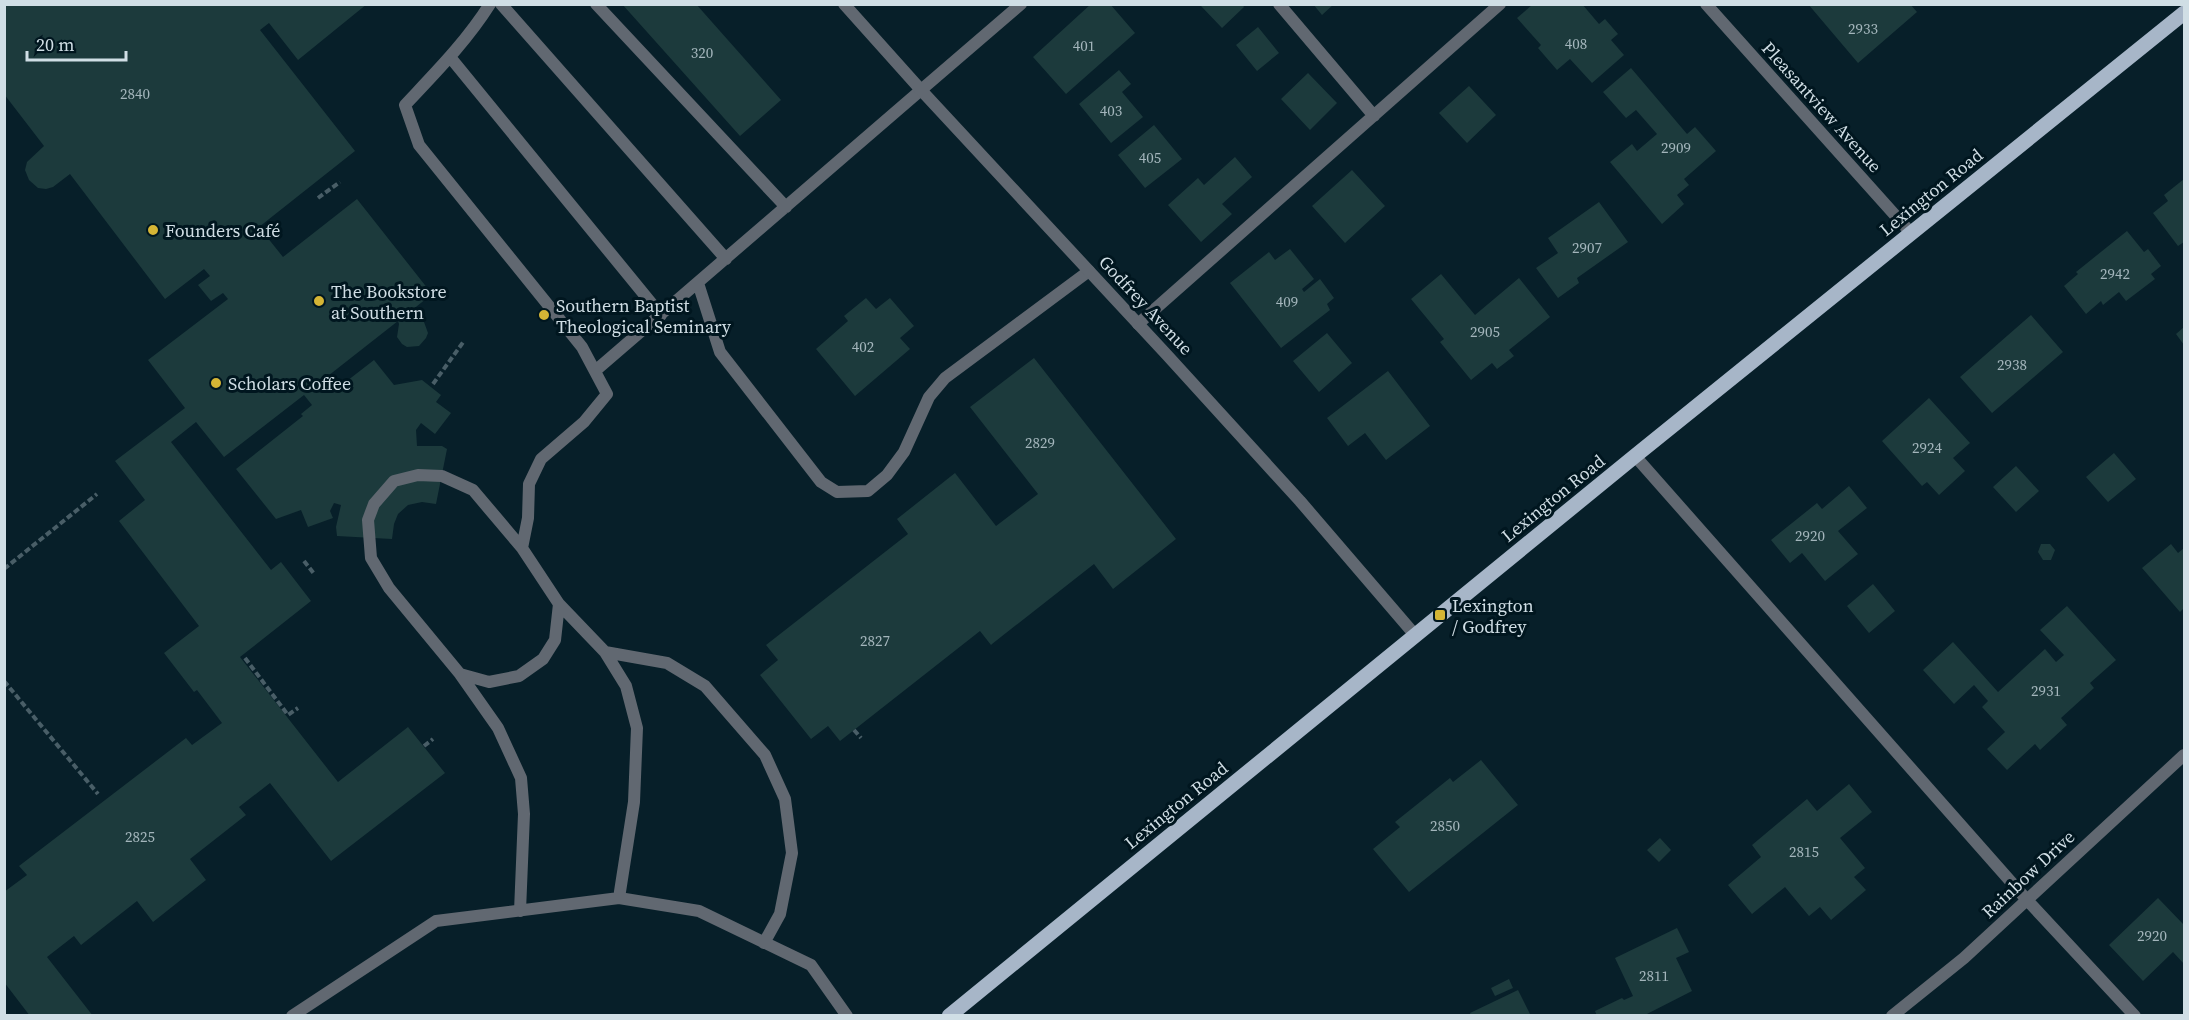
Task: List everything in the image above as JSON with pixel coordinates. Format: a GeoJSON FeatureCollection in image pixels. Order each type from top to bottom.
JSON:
{"type":"FeatureCollection","features":[{"type":"Feature","properties":{"kind":"main road","name":"Lexington Road"},"geometry":{"type":"LineString","coordinates":[[949,1016],[1635,456],[2184,14]]}},
{"type":"Feature","properties":{"kind":"street"},"geometry":{"type":"LineString","coordinates":[[489,4],[479,21],[450,57],[405,105],[419,145],[582,347],[607,394],[584,422],[541,459],[529,484],[528,518],[522,548]]}},
{"type":"Feature","properties":{"kind":"street"},"geometry":{"type":"LineString","coordinates":[[501,4],[726,259]]}},
{"type":"Feature","properties":{"kind":"street"},"geometry":{"type":"LineString","coordinates":[[596,4],[786,207]]}},
{"type":"Feature","properties":{"kind":"street","name":"Godfrey Avenue"},"geometry":{"type":"LineString","coordinates":[[844,4],[1300,501],[1415,635]]}},
{"type":"Feature","properties":{"kind":"street"},"geometry":{"type":"LineString","coordinates":[[595,371],[1021,4]]}},
{"type":"Feature","properties":{"kind":"street"},"geometry":{"type":"LineString","coordinates":[[1279,4],[1374,116]]}},
{"type":"Feature","properties":{"kind":"street"},"geometry":{"type":"LineString","coordinates":[[1138,324],[1500,4]]}},
{"type":"Feature","properties":{"kind":"street","name":"Pleasantview Avenue"},"geometry":{"type":"LineString","coordinates":[[1706,4],[1911,233]]}},
{"type":"Feature","properties":{"kind":"street"},"geometry":{"type":"LineString","coordinates":[[450,57],[661,315]]}},
{"type":"Feature","properties":{"kind":"street"},"geometry":{"type":"LineString","coordinates":[[698,283],[720,352],[821,482],[837,492],[868,491],[887,475],[904,452],[929,397],[945,378],[1089,271]]}},
{"type":"Feature","properties":{"kind":"street"},"geometry":{"type":"LineString","coordinates":[[1635,456],[2027,900],[2135,1016]]}},
{"type":"Feature","properties":{"kind":"street"},"geometry":{"type":"LineString","coordinates":[[520,911],[524,814],[521,778],[498,728],[460,674],[389,588],[371,558],[368,520],[374,504],[394,481],[418,476],[442,476],[473,490],[522,548],[559,604],[605,652],[626,686],[637,728],[634,802],[619,898]]}},
{"type":"Feature","properties":{"kind":"street"},"geometry":{"type":"LineString","coordinates":[[460,674],[489,682],[519,676],[543,659],[555,640],[559,604]]}},
{"type":"Feature","properties":{"kind":"street"},"geometry":{"type":"LineString","coordinates":[[605,652],[667,663],[705,686],[765,755],[785,799],[792,853],[780,914],[764,943]]}},
{"type":"Feature","properties":{"kind":"street","name":"Rainbow Drive"},"geometry":{"type":"LineString","coordinates":[[1892,1016],[1964,958],[2184,754]]}},
{"type":"Feature","properties":{"kind":"street"},"geometry":{"type":"LineString","coordinates":[[292,1016],[436,921],[619,898],[699,911],[811,965],[847,1016]]}},
{"type":"Feature","properties":{"kind":"path"},"geometry":{"type":"LineString","coordinates":[[318,198],[340,182]]}},
{"type":"Feature","properties":{"kind":"path"},"geometry":{"type":"LineString","coordinates":[[433,384],[464,341]]}},
{"type":"Feature","properties":{"kind":"path"},"geometry":{"type":"LineString","coordinates":[[4,569],[97,494]]}},
{"type":"Feature","properties":{"kind":"path"},"geometry":{"type":"LineString","coordinates":[[304,561],[315,575]]}},
{"type":"Feature","properties":{"kind":"path"},"geometry":{"type":"LineString","coordinates":[[245,658],[288,715],[298,708]]}},
{"type":"Feature","properties":{"kind":"path"},"geometry":{"type":"LineString","coordinates":[[4,681],[98,794]]}},
{"type":"Feature","properties":{"kind":"path"},"geometry":{"type":"LineString","coordinates":[[854,730],[861,738]]}},
{"type":"Feature","properties":{"kind":"path"},"geometry":{"type":"LineString","coordinates":[[424,746],[433,739]]}},
{"type":"Feature","properties":{"kind":"building"},"geometry":{"type":"Polygon","coordinates":[[[4,4],[367,4],[298,60],[269,23],[260,30],[355,151],[259,227],[283,257],[357,199],[432,294],[406,315],[424,322],[428,333],[419,346],[407,347],[397,337],[398,321],[319,383],[327,393],[341,382],[343,384],[374,360],[394,385],[422,380],[441,395],[436,402],[451,413],[435,434],[421,423],[416,430],[417,446],[442,446],[447,449],[436,504],[422,502],[408,505],[398,514],[392,539],[337,536],[336,527],[341,505],[334,503],[330,511],[333,518],[308,527],[301,510],[276,519],[236,469],[303,416],[301,414],[312,405],[304,395],[224,457],[196,422],[171,442],[271,570],[281,562],[311,601],[240,657],[338,782],[408,727],[445,773],[331,861],[270,783],[239,807],[246,815],[190,859],[206,880],[153,922],[137,901],[81,945],[74,936],[47,957],[93,1016],[30,1016],[4,982],[4,892],[27,875],[19,866],[186,738],[192,745],[222,723],[197,690],[194,692],[164,653],[199,626],[119,521],[145,500],[115,461],[185,408],[148,360],[228,299],[223,293],[211,301],[198,285],[210,276],[204,269],[165,299],[70,174],[53,187],[46,189],[38,188],[29,180],[25,170],[27,162],[44,146],[4,94],[4,4]]]}},
{"type":"Feature","properties":{"kind":"building"},"geometry":{"type":"Polygon","coordinates":[[[622,4],[696,4],[781,100],[740,136],[622,4]]]}},
{"type":"Feature","properties":{"kind":"building"},"geometry":{"type":"Polygon","coordinates":[[[1091,4],[1110,4],[1135,33],[1066,94],[1033,57],[1091,4]]]}},
{"type":"Feature","properties":{"kind":"building"},"geometry":{"type":"Polygon","coordinates":[[[1203,4],[1242,4],[1244,7],[1222,28],[1201,6],[1203,4]]]}},
{"type":"Feature","properties":{"kind":"building"},"geometry":{"type":"Polygon","coordinates":[[[1313,4],[1334,4],[1322,15],[1313,4]]]}},
{"type":"Feature","properties":{"kind":"building"},"geometry":{"type":"Polygon","coordinates":[[[1533,4],[1582,4],[1599,24],[1605,19],[1618,34],[1611,40],[1624,55],[1592,83],[1570,59],[1557,70],[1538,48],[1541,45],[1517,18],[1533,4]]]}},
{"type":"Feature","properties":{"kind":"building"},"geometry":{"type":"Polygon","coordinates":[[[1808,4],[1910,4],[1917,12],[1858,63],[1808,4]]]}},
{"type":"Feature","properties":{"kind":"building"},"geometry":{"type":"Polygon","coordinates":[[[1258,27],[1279,53],[1257,71],[1236,45],[1258,27]]]}},
{"type":"Feature","properties":{"kind":"building"},"geometry":{"type":"Polygon","coordinates":[[[1631,68],[1687,134],[1695,127],[1716,151],[1684,179],[1689,185],[1677,195],[1684,204],[1662,224],[1610,162],[1632,144],[1637,151],[1657,134],[1636,110],[1626,118],[1603,92],[1631,68]]]}},
{"type":"Feature","properties":{"kind":"building"},"geometry":{"type":"Polygon","coordinates":[[[1119,70],[1131,84],[1122,92],[1143,117],[1111,143],[1079,104],[1119,70]]]}},
{"type":"Feature","properties":{"kind":"building"},"geometry":{"type":"Polygon","coordinates":[[[1308,73],[1337,103],[1310,130],[1281,99],[1308,73]]]}},
{"type":"Feature","properties":{"kind":"building"},"geometry":{"type":"Polygon","coordinates":[[[1469,86],[1496,115],[1467,143],[1439,113],[1469,86]]]}},
{"type":"Feature","properties":{"kind":"building"},"geometry":{"type":"Polygon","coordinates":[[[1154,125],[1182,159],[1145,188],[1118,155],[1154,125]]]}},
{"type":"Feature","properties":{"kind":"building"},"geometry":{"type":"Polygon","coordinates":[[[1235,157],[1252,177],[1222,204],[1232,214],[1201,242],[1168,205],[1198,178],[1204,185],[1235,157]]]}},
{"type":"Feature","properties":{"kind":"building"},"geometry":{"type":"Polygon","coordinates":[[[1352,170],[1385,206],[1345,243],[1312,206],[1352,170]]]}},
{"type":"Feature","properties":{"kind":"building"},"geometry":{"type":"Polygon","coordinates":[[[2184,179],[2184,242],[2178,246],[2153,213],[2168,201],[2164,195],[2184,179]]]}},
{"type":"Feature","properties":{"kind":"building"},"geometry":{"type":"Polygon","coordinates":[[[1599,202],[1628,242],[1577,278],[1579,283],[1558,298],[1536,268],[1558,253],[1548,238],[1599,202]]]}},
{"type":"Feature","properties":{"kind":"building"},"geometry":{"type":"Polygon","coordinates":[[[2127,231],[2144,252],[2148,249],[2161,266],[2151,274],[2155,279],[2126,301],[2119,292],[2103,305],[2101,301],[2086,314],[2064,286],[2078,274],[2076,272],[2127,231]]]}},
{"type":"Feature","properties":{"kind":"building"},"geometry":{"type":"Polygon","coordinates":[[[1290,249],[1314,279],[1302,289],[1304,292],[1320,279],[1334,298],[1327,304],[1330,310],[1281,348],[1230,283],[1269,252],[1275,260],[1290,249]]]}},
{"type":"Feature","properties":{"kind":"building"},"geometry":{"type":"Polygon","coordinates":[[[1441,274],[1475,315],[1519,278],[1550,317],[1509,350],[1514,356],[1497,369],[1492,363],[1471,380],[1440,342],[1444,339],[1411,299],[1441,274]]]}},
{"type":"Feature","properties":{"kind":"building"},"geometry":{"type":"Polygon","coordinates":[[[866,298],[876,309],[890,298],[914,326],[900,338],[910,349],[855,396],[816,349],[848,321],[844,316],[866,298]]]}},
{"type":"Feature","properties":{"kind":"building"},"geometry":{"type":"Polygon","coordinates":[[[2031,315],[2063,352],[1992,413],[1960,377],[2031,315]]]}},
{"type":"Feature","properties":{"kind":"building"},"geometry":{"type":"Polygon","coordinates":[[[2184,327],[2184,345],[2176,334],[2184,327]]]}},
{"type":"Feature","properties":{"kind":"building"},"geometry":{"type":"Polygon","coordinates":[[[1327,333],[1352,363],[1319,392],[1293,361],[1327,333]]]}},
{"type":"Feature","properties":{"kind":"building"},"geometry":{"type":"Polygon","coordinates":[[[1034,358],[1176,539],[1113,589],[1094,564],[991,645],[980,631],[840,741],[828,726],[811,739],[760,675],[778,660],[766,645],[908,534],[897,519],[955,473],[996,526],[1038,494],[970,407],[1034,358]]]}},
{"type":"Feature","properties":{"kind":"building"},"geometry":{"type":"Polygon","coordinates":[[[1388,371],[1430,426],[1386,460],[1365,433],[1348,446],[1327,418],[1388,371]]]}},
{"type":"Feature","properties":{"kind":"building"},"geometry":{"type":"Polygon","coordinates":[[[1929,398],[1970,443],[1953,458],[1965,471],[1939,495],[1927,482],[1922,486],[1882,441],[1929,398]]]}},
{"type":"Feature","properties":{"kind":"building"},"geometry":{"type":"Polygon","coordinates":[[[2114,453],[2136,479],[2108,502],[2086,477],[2114,453]]]}},
{"type":"Feature","properties":{"kind":"building"},"geometry":{"type":"Polygon","coordinates":[[[2016,466],[2039,491],[2016,512],[1993,487],[2016,466]]]}},
{"type":"Feature","properties":{"kind":"building"},"geometry":{"type":"Polygon","coordinates":[[[1849,486],[1867,508],[1838,531],[1858,554],[1825,581],[1802,553],[1790,563],[1771,540],[1817,503],[1822,509],[1849,486]]]}},
{"type":"Feature","properties":{"kind":"building"},"geometry":{"type":"Polygon","coordinates":[[[2041,544],[2050,544],[2055,550],[2051,560],[2043,560],[2038,552],[2041,544]]]}},
{"type":"Feature","properties":{"kind":"building"},"geometry":{"type":"Polygon","coordinates":[[[2171,544],[2178,553],[2184,548],[2184,608],[2180,612],[2142,568],[2171,544]]]}},
{"type":"Feature","properties":{"kind":"building"},"geometry":{"type":"Polygon","coordinates":[[[1873,584],[1895,611],[1869,633],[1847,606],[1873,584]]]}},
{"type":"Feature","properties":{"kind":"building"},"geometry":{"type":"Polygon","coordinates":[[[2067,606],[2116,660],[2090,683],[2094,688],[2061,718],[2067,725],[2040,750],[2035,744],[2007,770],[1987,749],[2005,732],[1982,707],[1988,701],[1974,685],[1954,704],[1923,670],[1953,642],[1998,692],[2045,649],[2056,662],[2064,655],[2040,630],[2067,606]]]}},
{"type":"Feature","properties":{"kind":"building"},"geometry":{"type":"Polygon","coordinates":[[[1481,760],[1518,805],[1409,892],[1373,849],[1400,827],[1395,822],[1450,778],[1453,782],[1481,760]]]}},
{"type":"Feature","properties":{"kind":"building"},"geometry":{"type":"Polygon","coordinates":[[[1849,784],[1872,812],[1840,838],[1865,868],[1854,877],[1866,890],[1831,920],[1820,907],[1809,916],[1785,887],[1752,914],[1728,885],[1761,857],[1752,845],[1807,799],[1817,811],[1849,784]]]}},
{"type":"Feature","properties":{"kind":"building"},"geometry":{"type":"Polygon","coordinates":[[[1660,838],[1671,850],[1659,862],[1647,850],[1660,838]]]}},
{"type":"Feature","properties":{"kind":"building"},"geometry":{"type":"Polygon","coordinates":[[[2158,898],[2184,925],[2184,964],[2173,952],[2143,981],[2109,945],[2158,898]]]}},
{"type":"Feature","properties":{"kind":"building"},"geometry":{"type":"Polygon","coordinates":[[[1677,928],[1689,952],[1676,958],[1692,991],[1643,1016],[1597,1016],[1595,1011],[1622,998],[1624,1000],[1633,996],[1615,958],[1677,928]]]}},
{"type":"Feature","properties":{"kind":"building"},"geometry":{"type":"Polygon","coordinates":[[[1509,979],[1513,988],[1495,996],[1491,988],[1509,979]]]}},
{"type":"Feature","properties":{"kind":"building"},"geometry":{"type":"Polygon","coordinates":[[[1518,990],[1531,1016],[1471,1016],[1470,1013],[1518,990]]]}},
{"type":"Feature","properties":{"kind":"place","name":"Founders Café"},"geometry":{"type":"Point","coordinates":[153,230]}},
{"type":"Feature","properties":{"kind":"place","name":"The Bookstore at Southern"},"geometry":{"type":"Point","coordinates":[319,301]}},
{"type":"Feature","properties":{"kind":"place","name":"Southern Baptist Theological Seminary"},"geometry":{"type":"Point","coordinates":[544,315]}},
{"type":"Feature","properties":{"kind":"place","name":"Scholars Coffee"},"geometry":{"type":"Point","coordinates":[216,383]}},
{"type":"Feature","properties":{"kind":"place","name":"Lexington / Godfrey"},"geometry":{"type":"Point","coordinates":[1440,615]}}]}
